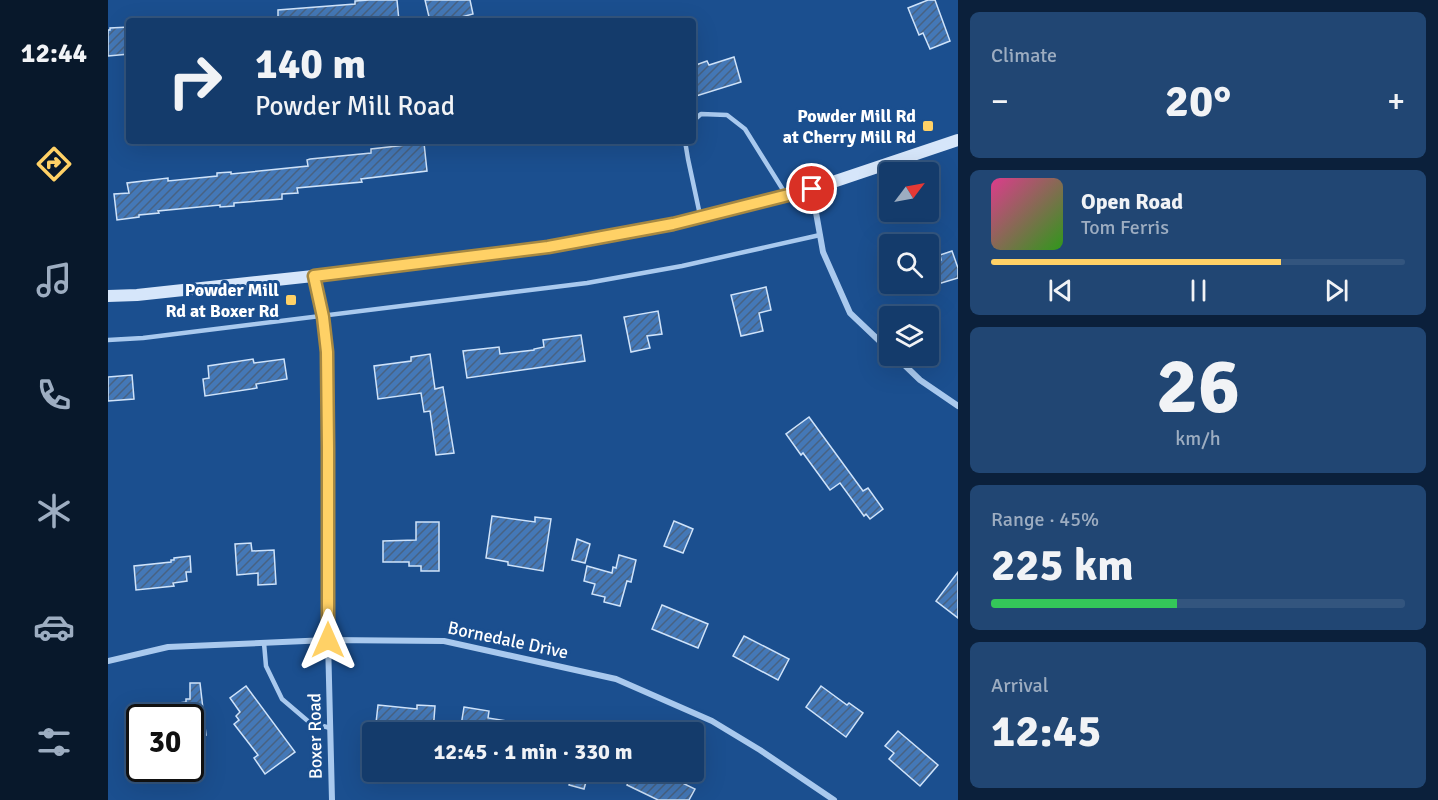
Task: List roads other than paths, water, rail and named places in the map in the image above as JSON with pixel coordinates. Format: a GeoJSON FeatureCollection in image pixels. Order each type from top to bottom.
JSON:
{"type":"FeatureCollection","features":[{"type":"Feature","properties":{"kind":"main road"},"geometry":{"type":"LineString","coordinates":[[108,296],[137,295],[314,276],[548,247],[673,224],[812,189],[958,140]]}},
{"type":"Feature","properties":{"kind":"street"},"geometry":{"type":"LineString","coordinates":[[812,189],[823,252],[850,313],[879,341]]}},
{"type":"Feature","properties":{"kind":"street","name":"Boxer Road"},"geometry":{"type":"LineString","coordinates":[[314,276],[323,317],[327,352],[328,640],[332,800]]}},
{"type":"Feature","properties":{"kind":"street"},"geometry":{"type":"LineString","coordinates":[[905,366],[920,380],[958,406]]}},
{"type":"Feature","properties":{"kind":"street","name":"Bornedale Drive"},"geometry":{"type":"LineString","coordinates":[[108,661],[168,647],[328,640],[444,641],[616,679],[712,721],[834,800]]}},
{"type":"Feature","properties":{"kind":"lane"},"geometry":{"type":"LineString","coordinates":[[696,118],[701,114],[727,115],[745,129],[786,195]]}},
{"type":"Feature","properties":{"kind":"lane"},"geometry":{"type":"LineString","coordinates":[[686,144],[700,217]]}},
{"type":"Feature","properties":{"kind":"lane"},"geometry":{"type":"LineString","coordinates":[[108,340],[323,317],[587,283],[682,266],[820,235]]}},
{"type":"Feature","properties":{"kind":"lane"},"geometry":{"type":"LineString","coordinates":[[264,642],[266,666],[282,699],[309,722],[330,728]]}},
{"type":"Feature","properties":{"kind":"place","name":"Powder Mill Rd at Cherry Mill Rd"},"geometry":{"type":"Point","coordinates":[928,126]}},
{"type":"Feature","properties":{"kind":"place","name":"Powder Mill Rd at Boxer Rd"},"geometry":{"type":"Point","coordinates":[291,300]}}]}
